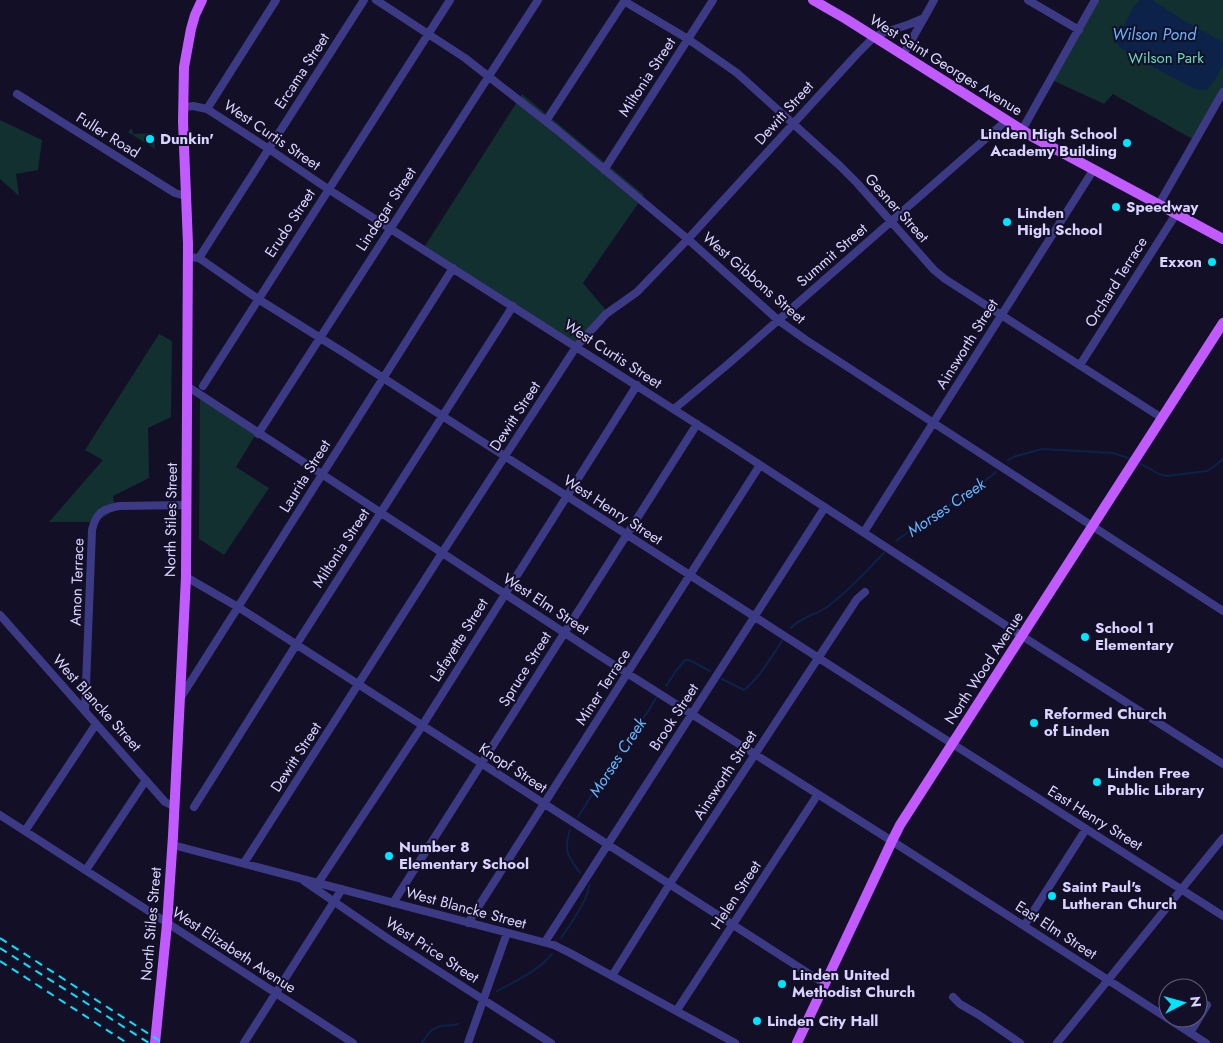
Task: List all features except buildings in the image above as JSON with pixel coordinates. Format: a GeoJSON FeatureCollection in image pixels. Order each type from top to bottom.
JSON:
{"type":"FeatureCollection","features":[{"type":"Feature","properties":{"kind":"main road","name":"North Stiles Street"},"geometry":{"type":"LineString","coordinates":[[155,1043],[167,924],[175,807],[186,577],[188,244],[183,122],[184,67],[195,15],[202,0]]}},
{"type":"Feature","properties":{"kind":"main road","name":"West Saint Georges Avenue"},"geometry":{"type":"LineString","coordinates":[[813,0],[1022,130],[1223,239]]}},
{"type":"Feature","properties":{"kind":"main road","name":"North Wood Avenue"},"geometry":{"type":"LineString","coordinates":[[796,1043],[900,826],[1223,323]]}},
{"type":"Feature","properties":{"kind":"street"},"geometry":{"type":"LineString","coordinates":[[207,109],[276,0]]}},
{"type":"Feature","properties":{"kind":"street","name":"Ercama Street"},"geometry":{"type":"LineString","coordinates":[[199,258],[364,0]]}},
{"type":"Feature","properties":{"kind":"street","name":"West Gibbons Street"},"geometry":{"type":"LineString","coordinates":[[376,0],[465,58],[488,76],[688,239],[778,320],[814,346],[1223,611]]}},
{"type":"Feature","properties":{"kind":"street","name":"Erudo Street"},"geometry":{"type":"LineString","coordinates":[[203,386],[450,0]]}},
{"type":"Feature","properties":{"kind":"street","name":"Lindegar Street"},"geometry":{"type":"LineString","coordinates":[[258,434],[538,0]]}},
{"type":"Feature","properties":{"kind":"street","name":"Miltonia Street"},"geometry":{"type":"LineString","coordinates":[[604,170],[713,0]]}},
{"type":"Feature","properties":{"kind":"street"},"geometry":{"type":"LineString","coordinates":[[903,55],[934,0]]}},
{"type":"Feature","properties":{"kind":"street"},"geometry":{"type":"LineString","coordinates":[[1028,0],[1079,30]]}},
{"type":"Feature","properties":{"kind":"street"},"geometry":{"type":"LineString","coordinates":[[1022,130],[1095,0]]}},
{"type":"Feature","properties":{"kind":"street"},"geometry":{"type":"LineString","coordinates":[[546,122],[625,1]]}},
{"type":"Feature","properties":{"kind":"street","name":"Gesner Street"},"geometry":{"type":"LineString","coordinates":[[625,1],[688,39],[737,73],[852,178],[934,270],[945,279],[1162,418]]}},
{"type":"Feature","properties":{"kind":"street"},"geometry":{"type":"LineString","coordinates":[[874,37],[924,18]]}},
{"type":"Feature","properties":{"kind":"street","name":"Dewitt Street"},"geometry":{"type":"LineString","coordinates":[[244,863],[576,347],[606,314],[637,292],[688,239],[874,37]]}},
{"type":"Feature","properties":{"kind":"street"},"geometry":{"type":"LineString","coordinates":[[1159,204],[1223,92]]}},
{"type":"Feature","properties":{"kind":"street","name":"Fuller Road"},"geometry":{"type":"LineString","coordinates":[[17,94],[175,193],[185,196]]}},
{"type":"Feature","properties":{"kind":"street","name":"West Curtis Street"},"geometry":{"type":"LineString","coordinates":[[184,107],[193,106],[207,109],[328,190],[637,385],[1022,636],[1223,764]]}},
{"type":"Feature","properties":{"kind":"street","name":"Summit Street"},"geometry":{"type":"LineString","coordinates":[[674,409],[1007,120]]}},
{"type":"Feature","properties":{"kind":"street","name":"Ainsworth Street"},"geometry":{"type":"LineString","coordinates":[[864,532],[1094,170]]}},
{"type":"Feature","properties":{"kind":"street","name":"Orchard Terrace"},"geometry":{"type":"LineString","coordinates":[[1080,366],[1176,214]]}},
{"type":"Feature","properties":{"kind":"street"},"geometry":{"type":"LineString","coordinates":[[188,257],[199,258]]}},
{"type":"Feature","properties":{"kind":"street","name":"West Henry Street"},"geometry":{"type":"LineString","coordinates":[[199,258],[258,299],[953,744]]}},
{"type":"Feature","properties":{"kind":"street","name":"Laurita Street"},"geometry":{"type":"LineString","coordinates":[[180,698],[453,268]]}},
{"type":"Feature","properties":{"kind":"street","name":"Miltonia Street"},"geometry":{"type":"LineString","coordinates":[[194,807],[513,306]]}},
{"type":"Feature","properties":{"kind":"street","name":"Lafayette Street"},"geometry":{"type":"LineString","coordinates":[[318,883],[422,726],[637,385]]}},
{"type":"Feature","properties":{"kind":"street","name":"West Elm Street"},"geometry":{"type":"LineString","coordinates":[[187,386],[505,594],[892,841]]}},
{"type":"Feature","properties":{"kind":"street","name":"Spruce Street"},"geometry":{"type":"LineString","coordinates":[[393,903],[697,424]]}},
{"type":"Feature","properties":{"kind":"street","name":"Miner Terrace"},"geometry":{"type":"LineString","coordinates":[[468,923],[760,465]]}},
{"type":"Feature","properties":{"kind":"street","name":"Amon Terrace"},"geometry":{"type":"LineString","coordinates":[[85,711],[92,530],[95,520],[104,510],[119,506],[186,505]]}},
{"type":"Feature","properties":{"kind":"street","name":"Brook Street"},"geometry":{"type":"LineString","coordinates":[[545,942],[825,507]]}},
{"type":"Feature","properties":{"kind":"street","name":"Knopf Street"},"geometry":{"type":"LineString","coordinates":[[186,577],[238,608],[824,984]]}},
{"type":"Feature","properties":{"kind":"street","name":"Ainsworth Street"},"geometry":{"type":"LineString","coordinates":[[612,976],[669,885],[857,599],[864,592]]}},
{"type":"Feature","properties":{"kind":"street","name":"West Blancke Street"},"geometry":{"type":"LineString","coordinates":[[0,615],[165,802],[175,807]]}},
{"type":"Feature","properties":{"kind":"street"},"geometry":{"type":"LineString","coordinates":[[25,831],[96,724]]}},
{"type":"Feature","properties":{"kind":"street","name":"East Henry Street"},"geometry":{"type":"LineString","coordinates":[[953,744],[1223,916]]}},
{"type":"Feature","properties":{"kind":"street"},"geometry":{"type":"LineString","coordinates":[[86,870],[146,780]]}},
{"type":"Feature","properties":{"kind":"street","name":"Helen Street"},"geometry":{"type":"LineString","coordinates":[[677,1010],[818,794]]}},
{"type":"Feature","properties":{"kind":"street","name":"West Elizabeth Avenue"},"geometry":{"type":"LineString","coordinates":[[0,815],[353,1043]]}},
{"type":"Feature","properties":{"kind":"street"},"geometry":{"type":"LineString","coordinates":[[1024,926],[1086,829]]}},
{"type":"Feature","properties":{"kind":"street"},"geometry":{"type":"LineString","coordinates":[[1057,1043],[1223,838]]}},
{"type":"Feature","properties":{"kind":"street","name":"East Elm Street"},"geometry":{"type":"LineString","coordinates":[[892,841],[1206,1043]]}},
{"type":"Feature","properties":{"kind":"street","name":"West Blancke Street"},"geometry":{"type":"LineString","coordinates":[[172,845],[545,942],[570,953],[735,1043]]}},
{"type":"Feature","properties":{"kind":"street","name":"West Price Street"},"geometry":{"type":"LineString","coordinates":[[300,878],[334,903],[551,1043]]}},
{"type":"Feature","properties":{"kind":"street"},"geometry":{"type":"LineString","coordinates":[[244,1043],[342,889]]}},
{"type":"Feature","properties":{"kind":"street"},"geometry":{"type":"LineString","coordinates":[[468,1043],[507,933]]}},
{"type":"Feature","properties":{"kind":"street"},"geometry":{"type":"LineString","coordinates":[[953,997],[960,1004],[1020,1043]]}},
{"type":"Feature","properties":{"kind":"street"},"geometry":{"type":"LineString","coordinates":[[1190,1032],[1192,1028]]}},
{"type":"Feature","properties":{"kind":"green space","name":"Wilson Park"},"geometry":{"type":"Polygon","coordinates":[[[1097,0],[1223,0],[1223,88],[1194,140],[1113,94],[1104,104],[1052,80],[1097,0]]]}},
{"type":"Feature","properties":{"kind":"green space"},"geometry":{"type":"Polygon","coordinates":[[[522,94],[644,195],[583,283],[610,315],[575,349],[423,249],[522,94]]]}},
{"type":"Feature","properties":{"kind":"green space"},"geometry":{"type":"Polygon","coordinates":[[[0,120],[42,140],[38,170],[16,174],[19,196],[0,179],[0,120]]]}},
{"type":"Feature","properties":{"kind":"green space"},"geometry":{"type":"Polygon","coordinates":[[[131,129],[133,134],[154,133],[155,149],[128,132],[131,129]]]}},
{"type":"Feature","properties":{"kind":"green space"},"geometry":{"type":"Polygon","coordinates":[[[159,334],[172,341],[171,417],[148,428],[149,478],[113,496],[115,510],[96,522],[49,522],[103,460],[85,450],[159,334]]]}},
{"type":"Feature","properties":{"kind":"green space"},"geometry":{"type":"Polygon","coordinates":[[[200,399],[256,434],[236,467],[269,488],[224,555],[199,539],[200,399]]]}},
{"type":"Feature","properties":{"kind":"water","name":"Wilson Pond"},"geometry":{"type":"Polygon","coordinates":[[[1140,0],[1152,0],[1186,22],[1223,42],[1223,65],[1207,90],[1195,89],[1119,47],[1116,41],[1133,7],[1140,0]]]}},
{"type":"Feature","properties":{"kind":"waterway","name":"Morses Creek"},"geometry":{"type":"LineString","coordinates":[[1008,460],[1043,449],[1113,453],[1131,459]]}},
{"type":"Feature","properties":{"kind":"waterway","name":"Morses Creek"},"geometry":{"type":"LineString","coordinates":[[1138,462],[1159,474],[1167,476],[1207,471],[1223,459]]}},
{"type":"Feature","properties":{"kind":"waterway","name":"Morses Creek"},"geometry":{"type":"LineString","coordinates":[[896,541],[923,521],[971,492],[996,472]]}},
{"type":"Feature","properties":{"kind":"waterway","name":"Morses Creek"},"geometry":{"type":"LineString","coordinates":[[791,628],[799,621],[823,610],[835,601],[884,553]]}},
{"type":"Feature","properties":{"kind":"waterway","name":"Morses Creek"},"geometry":{"type":"LineString","coordinates":[[722,679],[744,690],[760,674],[782,641]]}},
{"type":"Feature","properties":{"kind":"waterway","name":"Morses Creek"},"geometry":{"type":"LineString","coordinates":[[666,686],[685,660],[689,660],[710,671]]}},
{"type":"Feature","properties":{"kind":"waterway","name":"Morses Creek"},"geometry":{"type":"LineString","coordinates":[[578,817],[656,698]]}},
{"type":"Feature","properties":{"kind":"waterway","name":"Morses Creek"},"geometry":{"type":"LineString","coordinates":[[570,830],[567,849],[572,862],[580,873]]}},
{"type":"Feature","properties":{"kind":"waterway","name":"Morses Creek"},"geometry":{"type":"LineString","coordinates":[[561,938],[586,897],[589,885]]}},
{"type":"Feature","properties":{"kind":"waterway","name":"Morses Creek"},"geometry":{"type":"LineString","coordinates":[[497,991],[533,971],[552,954]]}},
{"type":"Feature","properties":{"kind":"waterway","name":"Morses Creek"},"geometry":{"type":"LineString","coordinates":[[422,1043],[435,1028],[458,1024]]}},
{"type":"Feature","properties":{"kind":"railway"},"geometry":{"type":"LineString","coordinates":[[0,938],[163,1043]]}},
{"type":"Feature","properties":{"kind":"railway"},"geometry":{"type":"LineString","coordinates":[[0,948],[149,1043]]}},
{"type":"Feature","properties":{"kind":"railway"},"geometry":{"type":"LineString","coordinates":[[0,961],[127,1043]]}},
{"type":"Feature","properties":{"kind":"place","name":"Dunkin'"},"geometry":{"type":"Point","coordinates":[150,139]}},
{"type":"Feature","properties":{"kind":"place","name":"Linden High School Academy Building"},"geometry":{"type":"Point","coordinates":[1127,143]}},
{"type":"Feature","properties":{"kind":"place","name":"Speedway"},"geometry":{"type":"Point","coordinates":[1116,207]}},
{"type":"Feature","properties":{"kind":"place","name":"Linden High School"},"geometry":{"type":"Point","coordinates":[1007,222]}},
{"type":"Feature","properties":{"kind":"place","name":"Exxon"},"geometry":{"type":"Point","coordinates":[1212,262]}},
{"type":"Feature","properties":{"kind":"place","name":"School 1 Elementary"},"geometry":{"type":"Point","coordinates":[1085,637]}},
{"type":"Feature","properties":{"kind":"place","name":"Reformed Church of Linden"},"geometry":{"type":"Point","coordinates":[1034,723]}},
{"type":"Feature","properties":{"kind":"place","name":"Linden Free Public Library"},"geometry":{"type":"Point","coordinates":[1097,782]}},
{"type":"Feature","properties":{"kind":"place","name":"Number 8 Elementary School"},"geometry":{"type":"Point","coordinates":[389,856]}},
{"type":"Feature","properties":{"kind":"place","name":"Saint Paul's Lutheran Church"},"geometry":{"type":"Point","coordinates":[1052,896]}},
{"type":"Feature","properties":{"kind":"place","name":"Linden United Methodist Church"},"geometry":{"type":"Point","coordinates":[782,984]}},
{"type":"Feature","properties":{"kind":"place","name":"Linden City Hall"},"geometry":{"type":"Point","coordinates":[757,1021]}}]}
